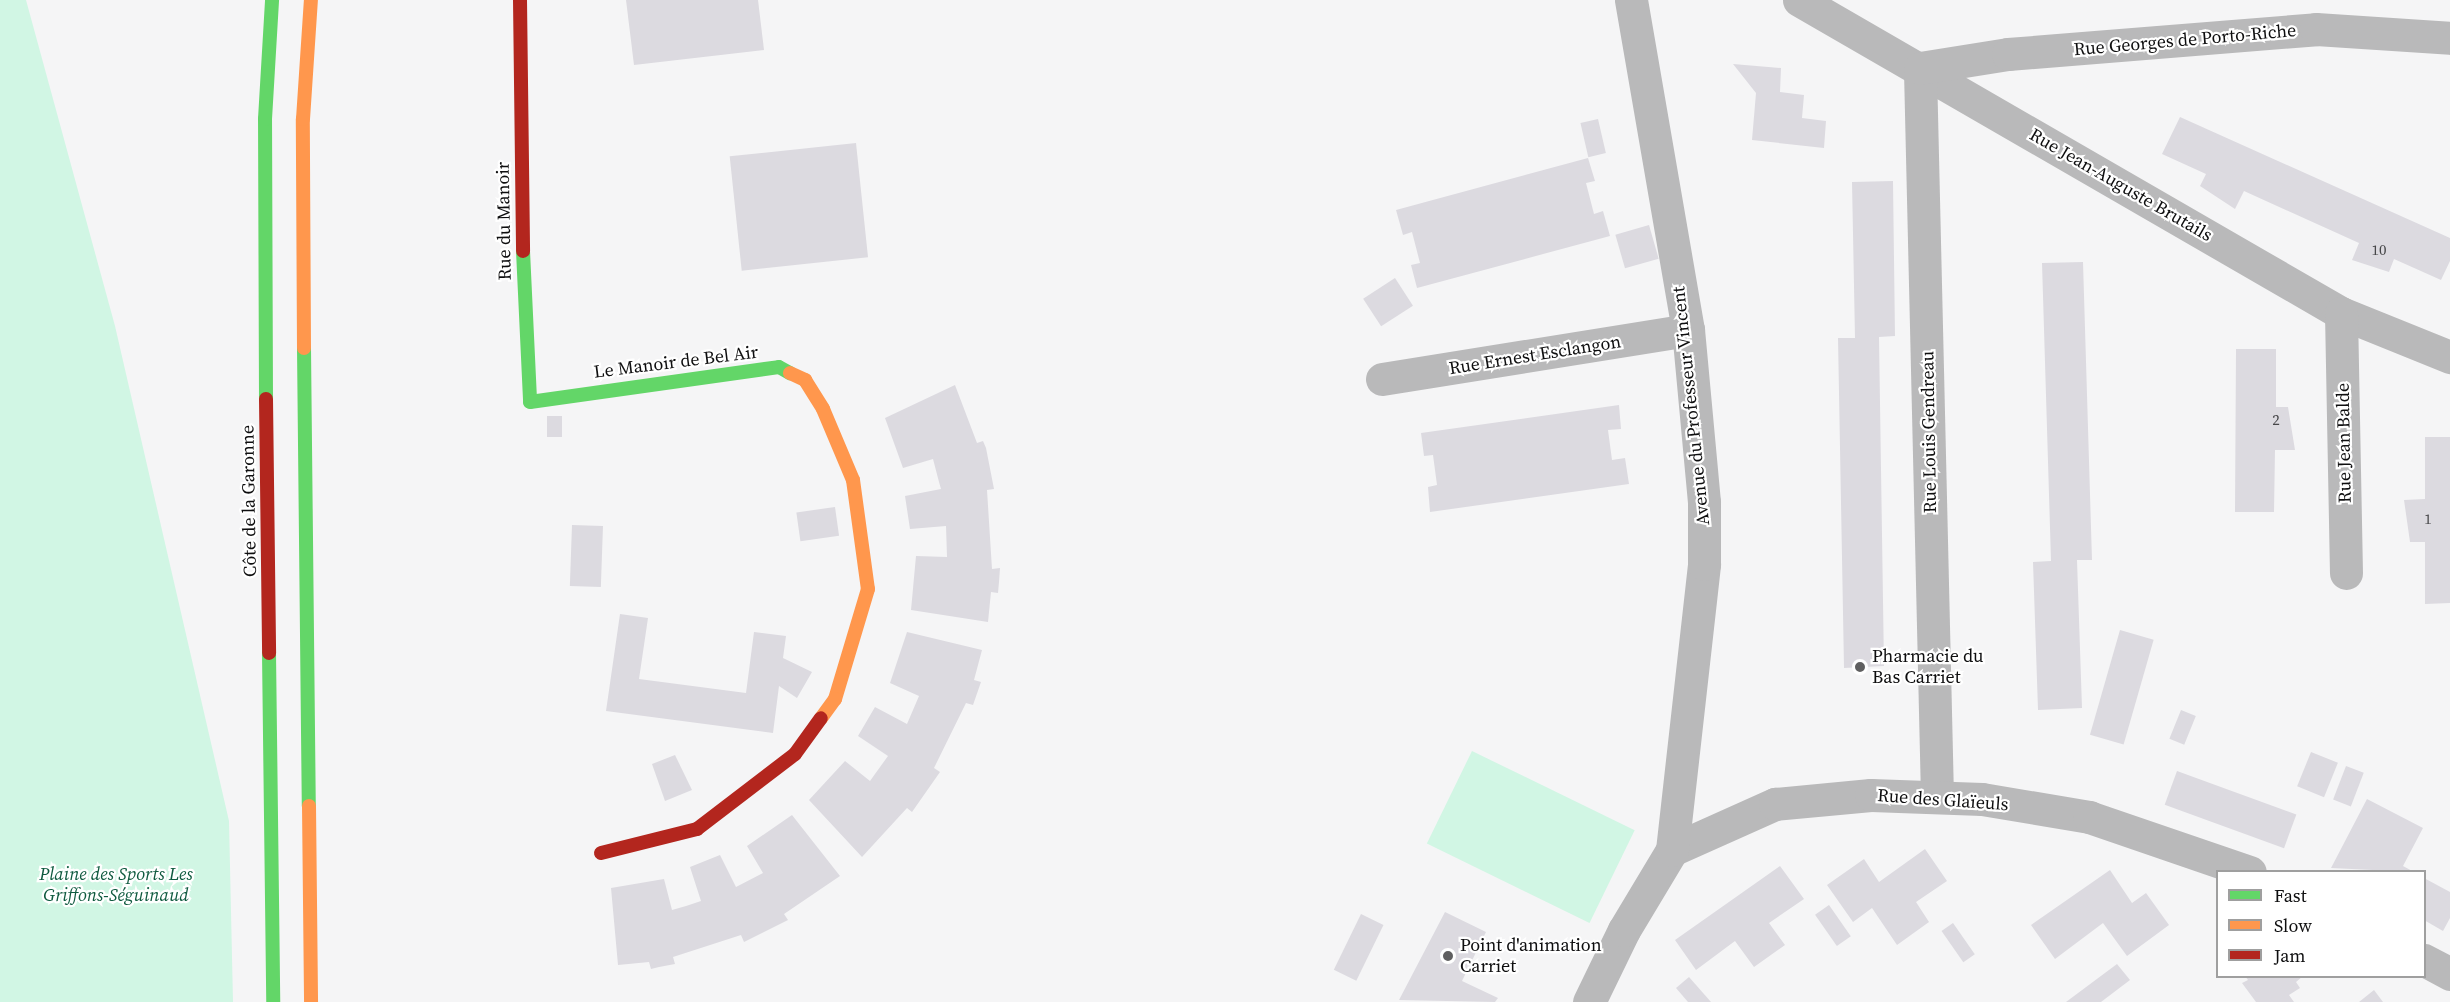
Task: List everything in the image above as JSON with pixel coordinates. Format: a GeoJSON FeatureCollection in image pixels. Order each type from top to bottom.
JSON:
{"type":"FeatureCollection","features":[{"type":"Feature","properties":{"kind":"main road","name":"Côte de la Garonne"},"geometry":{"type":"LineString","coordinates":[[273,0],[265,119],[264,261],[273,1002]]}},
{"type":"Feature","properties":{"kind":"main road"},"geometry":{"type":"LineString","coordinates":[[311,0],[303,119],[303,276],[311,1002]]}},
{"type":"Feature","properties":{"kind":"main road","name":"Rue du Manoir"},"geometry":{"type":"LineString","coordinates":[[520,0],[523,288],[530,402],[570,393]]}},
{"type":"Feature","properties":{"kind":"main road","name":"Le Manoir de Bel Air"},"geometry":{"type":"LineString","coordinates":[[570,393],[779,367],[804,380],[823,409],[853,480],[868,590],[835,699],[795,754],[697,829],[601,853]]}},
{"type":"Feature","properties":{"kind":"street","name":"Avenue du Professeur Vincent"},"geometry":{"type":"LineString","coordinates":[[1631,0],[1688,330],[1704,502],[1704,564],[1672,850]]}},
{"type":"Feature","properties":{"kind":"street","name":"Rue Jean-Auguste Brutails"},"geometry":{"type":"LineString","coordinates":[[1799,0],[2341,313],[2450,357]]}},
{"type":"Feature","properties":{"kind":"street","name":"Rue Georges de Porto-Riche"},"geometry":{"type":"LineString","coordinates":[[1920,68],[2008,54],[2316,29],[2429,34],[2450,38]]}},
{"type":"Feature","properties":{"kind":"street","name":"Rue Louis Gendreau"},"geometry":{"type":"LineString","coordinates":[[1920,68],[1937,797]]}},
{"type":"Feature","properties":{"kind":"street","name":"Rue Jean Balde"},"geometry":{"type":"LineString","coordinates":[[2341,313],[2346,573]]}},
{"type":"Feature","properties":{"kind":"street","name":"Rue Ernest Esclangon"},"geometry":{"type":"LineString","coordinates":[[1382,379],[1688,330]]}},
{"type":"Feature","properties":{"kind":"street","name":"Rue des Glaïeuls"},"geometry":{"type":"LineString","coordinates":[[1672,850],[1775,804],[1871,795],[1937,797],[1982,799],[2090,817],[2244,870]]}},
{"type":"Feature","properties":{"kind":"street"},"geometry":{"type":"LineString","coordinates":[[1589,1002],[1624,930],[1672,850]]}},
{"type":"Feature","properties":{"kind":"street"},"geometry":{"type":"LineString","coordinates":[[2426,961],[2450,974]]}},
{"type":"Feature","properties":{"kind":"green space","name":"Plaine des Sports Les Griffons-Séguinaud"},"geometry":{"type":"Polygon","coordinates":[[[0,0],[26,0],[115,326],[229,821],[233,1002],[0,1002],[0,0]]]}},
{"type":"Feature","properties":{"kind":"green space"},"geometry":{"type":"Polygon","coordinates":[[[1472,751],[1635,830],[1590,923],[1427,844],[1472,751]]]}},
{"type":"Feature","properties":{"kind":"building"},"geometry":{"type":"Polygon","coordinates":[[[626,0],[758,0],[764,50],[634,65],[626,0]]]}},
{"type":"Feature","properties":{"kind":"building"},"geometry":{"type":"Polygon","coordinates":[[[1733,64],[1781,68],[1780,92],[1804,95],[1802,118],[1826,121],[1824,148],[1752,140],[1756,93],[1733,64]]]}},
{"type":"Feature","properties":{"kind":"building"},"geometry":{"type":"Polygon","coordinates":[[[2180,117],[2450,238],[2450,261],[2441,280],[2394,259],[2389,272],[2352,260],[2359,243],[2244,191],[2235,209],[2200,186],[2206,174],[2162,154],[2180,117]]]}},
{"type":"Feature","properties":{"kind":"building"},"geometry":{"type":"Polygon","coordinates":[[[1598,119],[1606,153],[1588,157],[1580,123],[1598,119]]]}},
{"type":"Feature","properties":{"kind":"building"},"geometry":{"type":"Polygon","coordinates":[[[856,143],[868,257],[742,271],[730,156],[856,143]]]}},
{"type":"Feature","properties":{"kind":"building"},"geometry":{"type":"Polygon","coordinates":[[[1588,158],[1595,181],[1586,183],[1594,214],[1603,211],[1610,236],[1417,288],[1411,265],[1420,263],[1412,232],[1403,235],[1396,210],[1588,158]]]}},
{"type":"Feature","properties":{"kind":"building"},"geometry":{"type":"Polygon","coordinates":[[[1893,181],[1895,336],[1879,337],[1884,666],[1844,668],[1838,338],[1855,338],[1852,182],[1893,181]]]}},
{"type":"Feature","properties":{"kind":"building"},"geometry":{"type":"Polygon","coordinates":[[[1649,225],[1659,259],[1625,268],[1615,235],[1649,225]]]}},
{"type":"Feature","properties":{"kind":"building"},"geometry":{"type":"Polygon","coordinates":[[[2083,262],[2092,560],[2077,560],[2082,708],[2038,710],[2033,562],[2051,561],[2042,263],[2083,262]]]}},
{"type":"Feature","properties":{"kind":"building"},"geometry":{"type":"Polygon","coordinates":[[[1395,278],[1413,306],[1381,326],[1363,299],[1395,278]]]}},
{"type":"Feature","properties":{"kind":"building"},"geometry":{"type":"Polygon","coordinates":[[[2236,349],[2276,349],[2276,407],[2288,407],[2295,450],[2275,450],[2274,512],[2235,512],[2236,349]]]}},
{"type":"Feature","properties":{"kind":"building"},"geometry":{"type":"Polygon","coordinates":[[[955,385],[977,443],[983,441],[986,448],[994,489],[987,490],[992,569],[1000,568],[998,593],[991,592],[988,622],[911,610],[916,556],[947,557],[946,526],[910,529],[905,496],[941,489],[933,459],[903,468],[885,418],[955,385]]]}},
{"type":"Feature","properties":{"kind":"building"},"geometry":{"type":"Polygon","coordinates":[[[1619,405],[1621,429],[1608,430],[1612,460],[1625,458],[1629,484],[1430,512],[1428,487],[1437,485],[1433,455],[1424,456],[1421,433],[1619,405]]]}},
{"type":"Feature","properties":{"kind":"building"},"geometry":{"type":"Polygon","coordinates":[[[547,416],[562,416],[562,437],[547,437],[547,416]]]}},
{"type":"Feature","properties":{"kind":"building"},"geometry":{"type":"Polygon","coordinates":[[[2425,437],[2450,437],[2450,603],[2425,604],[2425,542],[2410,542],[2404,500],[2425,499],[2425,437]]]}},
{"type":"Feature","properties":{"kind":"building"},"geometry":{"type":"Polygon","coordinates":[[[835,507],[839,536],[800,541],[796,512],[835,507]]]}},
{"type":"Feature","properties":{"kind":"building"},"geometry":{"type":"Polygon","coordinates":[[[572,525],[603,526],[601,587],[570,586],[572,525]]]}},
{"type":"Feature","properties":{"kind":"building"},"geometry":{"type":"Polygon","coordinates":[[[620,614],[648,618],[639,679],[746,693],[754,632],[786,636],[783,658],[812,672],[797,698],[779,686],[773,733],[606,711],[620,614]]]}},
{"type":"Feature","properties":{"kind":"building"},"geometry":{"type":"Polygon","coordinates":[[[2120,630],[2154,640],[2124,744],[2090,735],[2120,630]]]}},
{"type":"Feature","properties":{"kind":"building"},"geometry":{"type":"Polygon","coordinates":[[[907,632],[982,650],[974,680],[981,682],[973,705],[966,703],[934,768],[940,772],[912,812],[907,808],[862,857],[809,800],[845,761],[870,781],[888,756],[858,736],[875,707],[907,724],[919,696],[890,683],[907,632]]]}},
{"type":"Feature","properties":{"kind":"building"},"geometry":{"type":"Polygon","coordinates":[[[2181,710],[2196,716],[2184,745],[2169,739],[2181,710]]]}},
{"type":"Feature","properties":{"kind":"building"},"geometry":{"type":"Polygon","coordinates":[[[2311,752],[2338,763],[2324,797],[2297,786],[2311,752]]]}},
{"type":"Feature","properties":{"kind":"building"},"geometry":{"type":"Polygon","coordinates":[[[675,755],[692,790],[665,801],[652,764],[675,755]]]}},
{"type":"Feature","properties":{"kind":"building"},"geometry":{"type":"Polygon","coordinates":[[[2346,766],[2364,773],[2351,806],[2333,800],[2346,766]]]}},
{"type":"Feature","properties":{"kind":"building"},"geometry":{"type":"Polygon","coordinates":[[[2177,771],[2296,814],[2284,848],[2165,805],[2177,771]]]}},
{"type":"Feature","properties":{"kind":"building"},"geometry":{"type":"Polygon","coordinates":[[[2367,799],[2423,828],[2403,866],[2410,870],[2331,868],[2367,799]]]}},
{"type":"Feature","properties":{"kind":"building"},"geometry":{"type":"Polygon","coordinates":[[[792,815],[840,876],[784,914],[788,920],[744,942],[741,935],[673,957],[675,964],[651,969],[649,962],[618,965],[611,888],[664,879],[672,910],[686,906],[701,901],[690,867],[720,855],[736,887],[763,873],[747,846],[792,815]]]}},
{"type":"Feature","properties":{"kind":"building"},"geometry":{"type":"Polygon","coordinates":[[[1925,849],[1947,881],[1916,902],[1929,922],[1897,945],[1872,908],[1853,922],[1827,885],[1864,859],[1879,882],[1925,849]]]}},
{"type":"Feature","properties":{"kind":"building"},"geometry":{"type":"Polygon","coordinates":[[[1780,866],[1804,899],[1769,923],[1785,945],[1754,967],[1735,941],[1696,970],[1675,940],[1780,866]]]}},
{"type":"Feature","properties":{"kind":"building"},"geometry":{"type":"Polygon","coordinates":[[[2110,870],[2132,903],[2146,893],[2169,925],[2127,956],[2103,923],[2055,959],[2031,925],[2110,870]]]}},
{"type":"Feature","properties":{"kind":"building"},"geometry":{"type":"Polygon","coordinates":[[[2426,879],[2450,892],[2450,918],[2443,931],[2426,921],[2426,879]]]}},
{"type":"Feature","properties":{"kind":"building"},"geometry":{"type":"Polygon","coordinates":[[[1829,905],[1851,936],[1837,946],[1815,915],[1829,905]]]}},
{"type":"Feature","properties":{"kind":"building","name":"Point d'animation Carriet"},"geometry":{"type":"Polygon","coordinates":[[[1445,912],[1486,932],[1462,981],[1498,998],[1495,1002],[1399,1000],[1445,912]]]}},
{"type":"Feature","properties":{"kind":"building"},"geometry":{"type":"Polygon","coordinates":[[[1361,914],[1383,925],[1356,981],[1334,970],[1361,914]]]}},
{"type":"Feature","properties":{"kind":"building"},"geometry":{"type":"Polygon","coordinates":[[[1953,923],[1975,954],[1963,962],[1942,931],[1953,923]]]}},
{"type":"Feature","properties":{"kind":"building"},"geometry":{"type":"Polygon","coordinates":[[[2117,964],[2130,980],[2101,1002],[2066,1002],[2117,964]]]}},
{"type":"Feature","properties":{"kind":"building"},"geometry":{"type":"Polygon","coordinates":[[[1689,977],[1711,1002],[1688,1002],[1676,988],[1689,977]]]}},
{"type":"Feature","properties":{"kind":"building"},"geometry":{"type":"Polygon","coordinates":[[[2246,978],[2301,978],[2296,982],[2300,988],[2289,995],[2294,1002],[2256,1002],[2242,983],[2248,980],[2246,978]]]}},
{"type":"Feature","properties":{"kind":"building"},"geometry":{"type":"Polygon","coordinates":[[[2374,990],[2383,1002],[2359,1002],[2374,990]]]}},
{"type":"Feature","properties":{"kind":"traffic: fast"},"geometry":{"type":"LineString","coordinates":[[266,399],[265,119],[272,0]]}},
{"type":"Feature","properties":{"kind":"traffic: fast"},"geometry":{"type":"LineString","coordinates":[[523,251],[530,402],[779,367],[790,373]]}},
{"type":"Feature","properties":{"kind":"traffic: fast"},"geometry":{"type":"LineString","coordinates":[[304,348],[309,806]]}},
{"type":"Feature","properties":{"kind":"traffic: fast"},"geometry":{"type":"LineString","coordinates":[[269,653],[273,1002]]}},
{"type":"Feature","properties":{"kind":"traffic: slow"},"geometry":{"type":"LineString","coordinates":[[304,348],[303,119],[311,0]]}},
{"type":"Feature","properties":{"kind":"traffic: slow"},"geometry":{"type":"LineString","coordinates":[[790,373],[805,380],[823,409],[853,480],[868,589],[835,699],[821,718]]}},
{"type":"Feature","properties":{"kind":"traffic: slow"},"geometry":{"type":"LineString","coordinates":[[309,806],[311,1002]]}},
{"type":"Feature","properties":{"kind":"traffic: jam"},"geometry":{"type":"LineString","coordinates":[[520,0],[523,251]]}},
{"type":"Feature","properties":{"kind":"traffic: jam"},"geometry":{"type":"LineString","coordinates":[[266,399],[269,653]]}},
{"type":"Feature","properties":{"kind":"traffic: jam"},"geometry":{"type":"LineString","coordinates":[[601,853],[697,829],[795,754],[821,718]]}},
{"type":"Feature","properties":{"kind":"place","name":"Pharmacie du Bas Carriet"},"geometry":{"type":"Point","coordinates":[1860,667]}},
{"type":"Feature","properties":{"kind":"place","name":"Point d'animation Carriet"},"geometry":{"type":"Point","coordinates":[1448,956]}}]}
